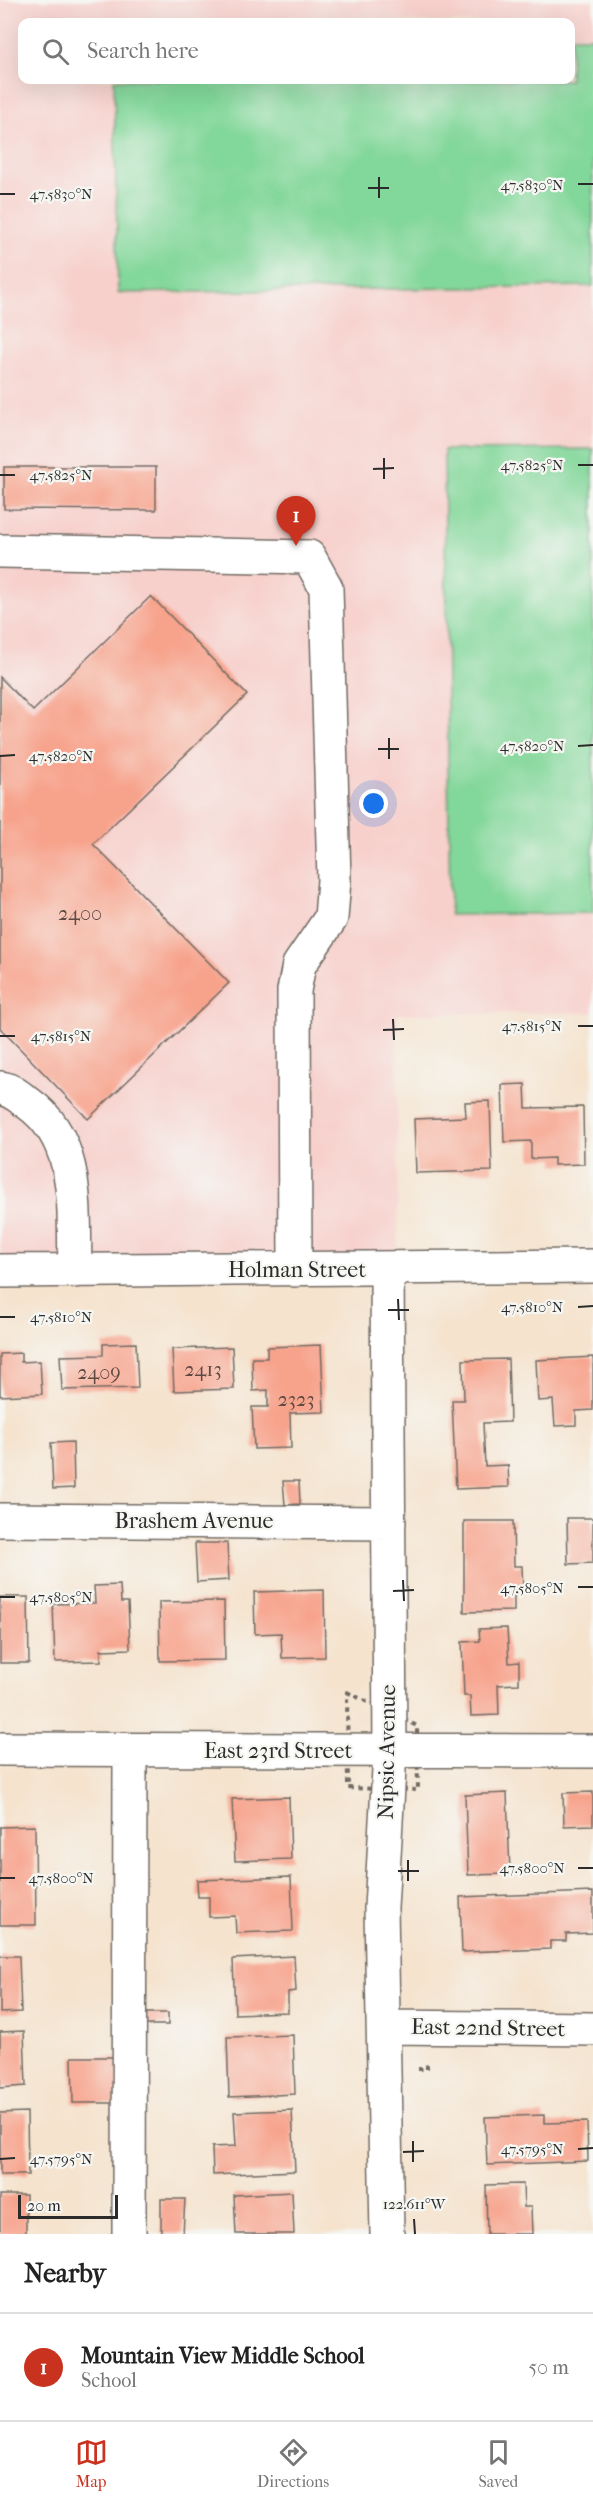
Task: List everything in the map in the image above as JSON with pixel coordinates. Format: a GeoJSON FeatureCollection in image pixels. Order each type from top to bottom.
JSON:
{"type":"FeatureCollection","features":[{"type":"Feature","properties":{"kind":"street"},"geometry":{"type":"LineString","coordinates":[[0,551],[309,557],[326,588],[334,880],[331,918],[299,965],[294,991],[295,1270]]}},
{"type":"Feature","properties":{"kind":"street"},"geometry":{"type":"LineString","coordinates":[[0,1088],[8,1089],[34,1107],[58,1137],[67,1156],[72,1188],[75,1271]]}},
{"type":"Feature","properties":{"kind":"street","name":"Holman Street"},"geometry":{"type":"LineString","coordinates":[[0,1271],[387,1270],[593,1266]]}},
{"type":"Feature","properties":{"kind":"street","name":"Nipsic Avenue"},"geometry":{"type":"LineString","coordinates":[[387,1270],[390,1752],[381,1908],[387,2234]]}},
{"type":"Feature","properties":{"kind":"street","name":"Brashem Avenue"},"geometry":{"type":"LineString","coordinates":[[0,1520],[388,1523]]}},
{"type":"Feature","properties":{"kind":"street","name":"East 23rd Street"},"geometry":{"type":"LineString","coordinates":[[0,1749],[593,1751]]}},
{"type":"Feature","properties":{"kind":"street"},"geometry":{"type":"LineString","coordinates":[[129,2234],[130,1750]]}},
{"type":"Feature","properties":{"kind":"street","name":"East 22nd Street"},"geometry":{"type":"LineString","coordinates":[[384,2027],[593,2029]]}},
{"type":"Feature","properties":{"kind":"shaded area"},"geometry":{"type":"Polygon","coordinates":[[[0,0],[593,0],[593,1013],[397,1014],[398,1269],[0,1271],[0,0]]]}},
{"type":"Feature","properties":{"kind":"green space"},"geometry":{"type":"Polygon","coordinates":[[[575,37],[593,37],[593,286],[118,293],[114,84],[575,84],[575,37]]]}},
{"type":"Feature","properties":{"kind":"green space"},"geometry":{"type":"Polygon","coordinates":[[[593,449],[593,913],[450,915],[444,450],[593,449]]]}},
{"type":"Feature","properties":{"kind":"building"},"geometry":{"type":"Polygon","coordinates":[[[4,467],[156,467],[156,510],[4,509],[4,467]]]}},
{"type":"Feature","properties":{"kind":"building"},"geometry":{"type":"Polygon","coordinates":[[[151,596],[247,695],[93,844],[229,983],[88,1119],[0,1028],[0,677],[33,711],[151,596]]]}},
{"type":"Feature","properties":{"kind":"building"},"geometry":{"type":"Polygon","coordinates":[[[525,1084],[526,1108],[583,1107],[584,1164],[554,1165],[554,1158],[531,1159],[531,1141],[504,1142],[502,1085],[525,1084]]]}},
{"type":"Feature","properties":{"kind":"building"},"geometry":{"type":"Polygon","coordinates":[[[490,1101],[492,1171],[416,1173],[414,1119],[466,1117],[465,1102],[490,1101]]]}},
{"type":"Feature","properties":{"kind":"building"},"geometry":{"type":"Polygon","coordinates":[[[136,1343],[138,1388],[62,1390],[60,1356],[103,1355],[103,1344],[136,1343]]]}},
{"type":"Feature","properties":{"kind":"building"},"geometry":{"type":"Polygon","coordinates":[[[321,1345],[324,1412],[290,1413],[291,1448],[254,1449],[252,1407],[268,1407],[268,1390],[253,1391],[252,1358],[267,1358],[267,1347],[321,1345]]]}},
{"type":"Feature","properties":{"kind":"building"},"geometry":{"type":"Polygon","coordinates":[[[232,1347],[234,1389],[174,1391],[172,1349],[232,1347]]]}},
{"type":"Feature","properties":{"kind":"building"},"geometry":{"type":"Polygon","coordinates":[[[21,1353],[21,1362],[40,1361],[42,1394],[0,1396],[0,1354],[21,1353]]]}},
{"type":"Feature","properties":{"kind":"building"},"geometry":{"type":"Polygon","coordinates":[[[593,1357],[593,1410],[576,1411],[576,1425],[555,1426],[553,1400],[538,1401],[536,1360],[593,1357]]]}},
{"type":"Feature","properties":{"kind":"building"},"geometry":{"type":"Polygon","coordinates":[[[508,1359],[510,1422],[483,1423],[485,1466],[508,1465],[509,1487],[456,1489],[452,1400],[464,1400],[463,1360],[508,1359]]]}},
{"type":"Feature","properties":{"kind":"building"},"geometry":{"type":"Polygon","coordinates":[[[73,1442],[74,1488],[53,1489],[51,1443],[73,1442]]]}},
{"type":"Feature","properties":{"kind":"building"},"geometry":{"type":"Polygon","coordinates":[[[283,1481],[299,1481],[300,1504],[285,1505],[283,1481]]]}},
{"type":"Feature","properties":{"kind":"building"},"geometry":{"type":"Polygon","coordinates":[[[567,1518],[593,1518],[593,1563],[568,1564],[567,1518]]]}},
{"type":"Feature","properties":{"kind":"building"},"geometry":{"type":"Polygon","coordinates":[[[464,1521],[513,1521],[514,1566],[522,1566],[523,1593],[514,1593],[514,1611],[464,1612],[464,1521]]]}},
{"type":"Feature","properties":{"kind":"building"},"geometry":{"type":"Polygon","coordinates":[[[195,1543],[227,1543],[229,1580],[197,1582],[195,1543]]]}},
{"type":"Feature","properties":{"kind":"building"},"geometry":{"type":"Polygon","coordinates":[[[120,1585],[121,1602],[128,1602],[130,1649],[101,1650],[101,1661],[55,1662],[53,1604],[95,1603],[94,1586],[120,1585]]]}},
{"type":"Feature","properties":{"kind":"building"},"geometry":{"type":"Polygon","coordinates":[[[324,1590],[325,1657],[282,1658],[281,1633],[255,1634],[254,1592],[324,1590]]]}},
{"type":"Feature","properties":{"kind":"building"},"geometry":{"type":"Polygon","coordinates":[[[0,1597],[28,1597],[29,1663],[0,1663],[0,1597]]]}},
{"type":"Feature","properties":{"kind":"building"},"geometry":{"type":"Polygon","coordinates":[[[224,1601],[225,1660],[160,1661],[159,1602],[224,1601]]]}},
{"type":"Feature","properties":{"kind":"building"},"geometry":{"type":"Polygon","coordinates":[[[507,1628],[509,1663],[519,1662],[519,1684],[498,1685],[499,1715],[471,1716],[470,1696],[464,1696],[462,1642],[480,1641],[479,1629],[507,1628]]]}},
{"type":"Feature","properties":{"kind":"building"},"geometry":{"type":"Polygon","coordinates":[[[593,1792],[593,1825],[564,1826],[563,1793],[593,1792]]]}},
{"type":"Feature","properties":{"kind":"building"},"geometry":{"type":"Polygon","coordinates":[[[507,1793],[510,1874],[468,1875],[465,1795],[507,1793]]]}},
{"type":"Feature","properties":{"kind":"building"},"geometry":{"type":"Polygon","coordinates":[[[289,1797],[291,1859],[235,1861],[232,1799],[289,1797]]]}},
{"type":"Feature","properties":{"kind":"building"},"geometry":{"type":"Polygon","coordinates":[[[35,1826],[36,1925],[0,1925],[0,1827],[35,1826]]]}},
{"type":"Feature","properties":{"kind":"building"},"geometry":{"type":"Polygon","coordinates":[[[291,1877],[293,1931],[236,1933],[235,1916],[209,1917],[209,1897],[198,1897],[197,1880],[291,1877]]]}},
{"type":"Feature","properties":{"kind":"building"},"geometry":{"type":"Polygon","coordinates":[[[593,1892],[593,1933],[566,1934],[566,1941],[550,1941],[550,1949],[462,1952],[460,1897],[593,1892]]]}},
{"type":"Feature","properties":{"kind":"building"},"geometry":{"type":"Polygon","coordinates":[[[0,1956],[19,1956],[21,2012],[0,2013],[0,1956]]]}},
{"type":"Feature","properties":{"kind":"building"},"geometry":{"type":"Polygon","coordinates":[[[294,1956],[296,1991],[288,1992],[288,2012],[235,2014],[233,1959],[294,1956]]]}},
{"type":"Feature","properties":{"kind":"building"},"geometry":{"type":"Polygon","coordinates":[[[144,2013],[168,2013],[168,2025],[144,2025],[144,2013]]]}},
{"type":"Feature","properties":{"kind":"building"},"geometry":{"type":"Polygon","coordinates":[[[24,2031],[26,2086],[0,2088],[0,2032],[24,2031]]]}},
{"type":"Feature","properties":{"kind":"building"},"geometry":{"type":"Polygon","coordinates":[[[293,2035],[295,2094],[229,2097],[227,2037],[293,2035]]]}},
{"type":"Feature","properties":{"kind":"building"},"geometry":{"type":"Polygon","coordinates":[[[72,2057],[119,2057],[118,2103],[73,2103],[72,2057]]]}},
{"type":"Feature","properties":{"kind":"building"},"geometry":{"type":"Polygon","coordinates":[[[292,2110],[295,2171],[213,2175],[212,2147],[236,2146],[234,2112],[292,2110]]]}},
{"type":"Feature","properties":{"kind":"building"},"geometry":{"type":"Polygon","coordinates":[[[27,2112],[28,2175],[0,2175],[0,2113],[27,2112]]]}},
{"type":"Feature","properties":{"kind":"building"},"geometry":{"type":"Polygon","coordinates":[[[544,2115],[544,2123],[587,2122],[588,2161],[487,2165],[485,2117],[544,2115]]]}},
{"type":"Feature","properties":{"kind":"building"},"geometry":{"type":"Polygon","coordinates":[[[523,2184],[524,2207],[531,2207],[532,2234],[487,2234],[486,2185],[523,2184]]]}},
{"type":"Feature","properties":{"kind":"building"},"geometry":{"type":"Polygon","coordinates":[[[292,2192],[294,2234],[236,2234],[234,2195],[292,2192]]]}},
{"type":"Feature","properties":{"kind":"building"},"geometry":{"type":"Polygon","coordinates":[[[0,2195],[26,2195],[26,2234],[0,2234],[0,2195]]]}},
{"type":"Feature","properties":{"kind":"building"},"geometry":{"type":"Polygon","coordinates":[[[161,2199],[185,2199],[183,2234],[161,2234],[161,2199]]]}},
{"type":"Feature","properties":{"kind":"place","name":"Mountain View Middle School"},"geometry":{"type":"Point","coordinates":[296,546]}}]}
